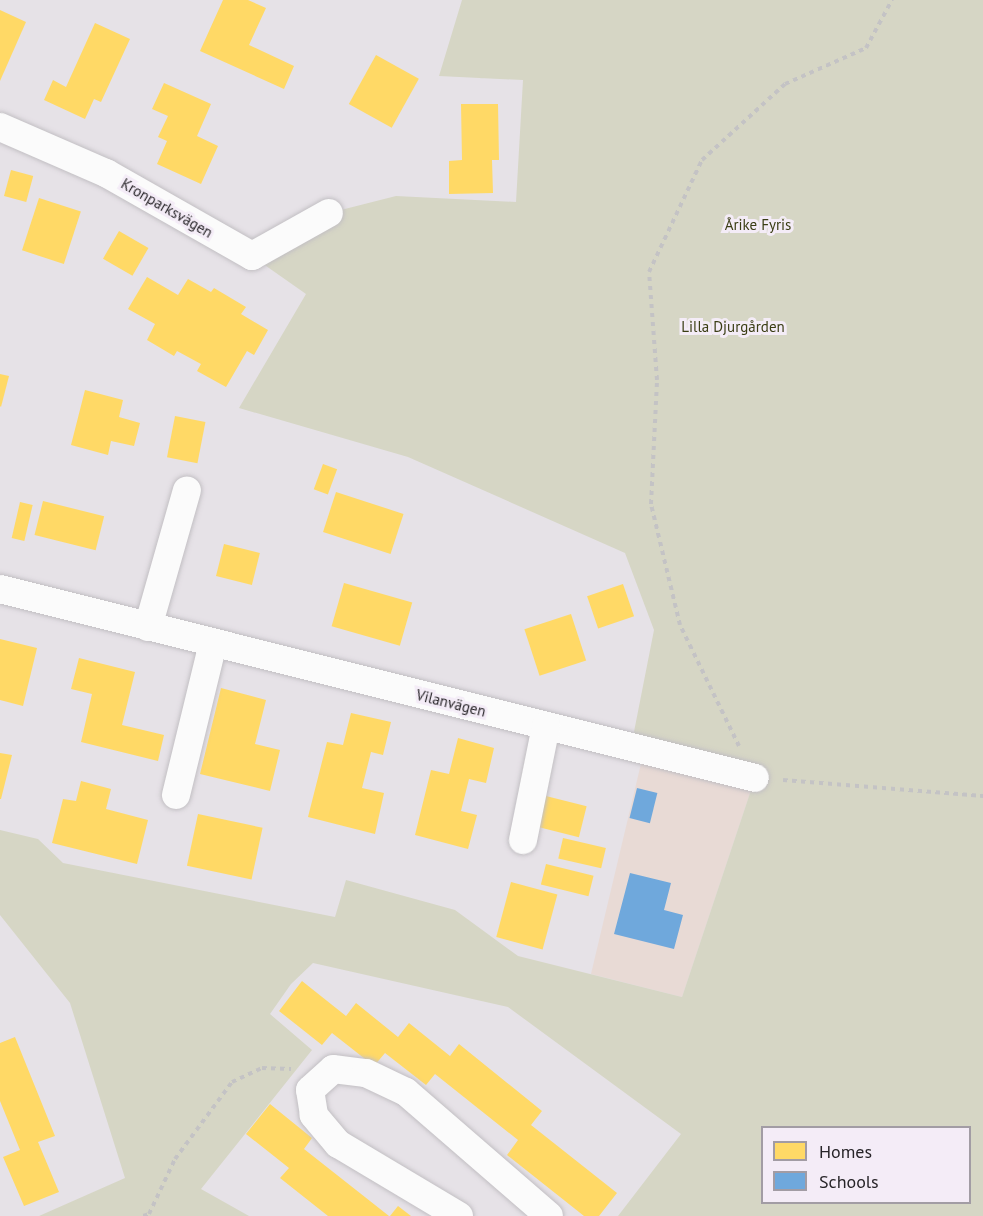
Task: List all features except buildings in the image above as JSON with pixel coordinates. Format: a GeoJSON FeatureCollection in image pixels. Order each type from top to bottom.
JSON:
{"type":"FeatureCollection","features":[{"type":"Feature","properties":{"kind":"street","name":"Kronparksvägen"},"geometry":{"type":"LineString","coordinates":[[0,127],[106,173],[252,256],[329,213]]}},
{"type":"Feature","properties":{"kind":"street"},"geometry":{"type":"LineString","coordinates":[[148,627],[187,489]]}},
{"type":"Feature","properties":{"kind":"street","name":"Vilanvägen"},"geometry":{"type":"LineString","coordinates":[[0,589],[755,778]]}},
{"type":"Feature","properties":{"kind":"street"},"geometry":{"type":"LineString","coordinates":[[176,795],[213,644]]}},
{"type":"Feature","properties":{"kind":"street"},"geometry":{"type":"LineString","coordinates":[[523,840],[546,726]]}},
{"type":"Feature","properties":{"kind":"street"},"geometry":{"type":"LineString","coordinates":[[459,1216],[338,1144],[314,1114],[310,1090],[333,1069],[366,1073],[406,1092],[549,1216]]}},
{"type":"Feature","properties":{"kind":"path"},"geometry":{"type":"LineString","coordinates":[[892,0],[866,48],[785,84],[702,160],[649,272],[657,380],[651,504],[680,625],[755,778],[983,796]]}},
{"type":"Feature","properties":{"kind":"path"},"geometry":{"type":"LineString","coordinates":[[149,1214],[175,1159],[232,1082],[262,1068],[289,1067],[310,1090]]}},
{"type":"Feature","properties":{"kind":"path"},"geometry":{"type":"LineString","coordinates":[[143,1216],[149,1214],[155,1216]]}},
{"type":"Feature","properties":{"kind":"shaded area"},"geometry":{"type":"Polygon","coordinates":[[[644,751],[755,778],[682,997],[591,974],[644,751]]]}},
{"type":"Feature","properties":{"kind":"green space","name":"Årike Fyris"},"geometry":{"type":"Polygon","coordinates":[[[462,0],[983,0],[983,1216],[618,1216],[681,1134],[508,1007],[313,963],[291,984],[270,1014],[312,1050],[201,1189],[249,1216],[39,1216],[125,1178],[70,1003],[0,915],[0,830],[38,839],[63,863],[335,917],[346,880],[455,910],[518,956],[682,997],[755,778],[631,747],[654,630],[625,553],[408,457],[239,408],[306,294],[252,256],[329,213],[396,196],[516,202],[523,80],[439,76],[462,0]]]}},
{"type":"Feature","properties":{"kind":"park label","name":"Lilla Djurgården"},"geometry":{"type":"Point","coordinates":[733,327]}}]}
